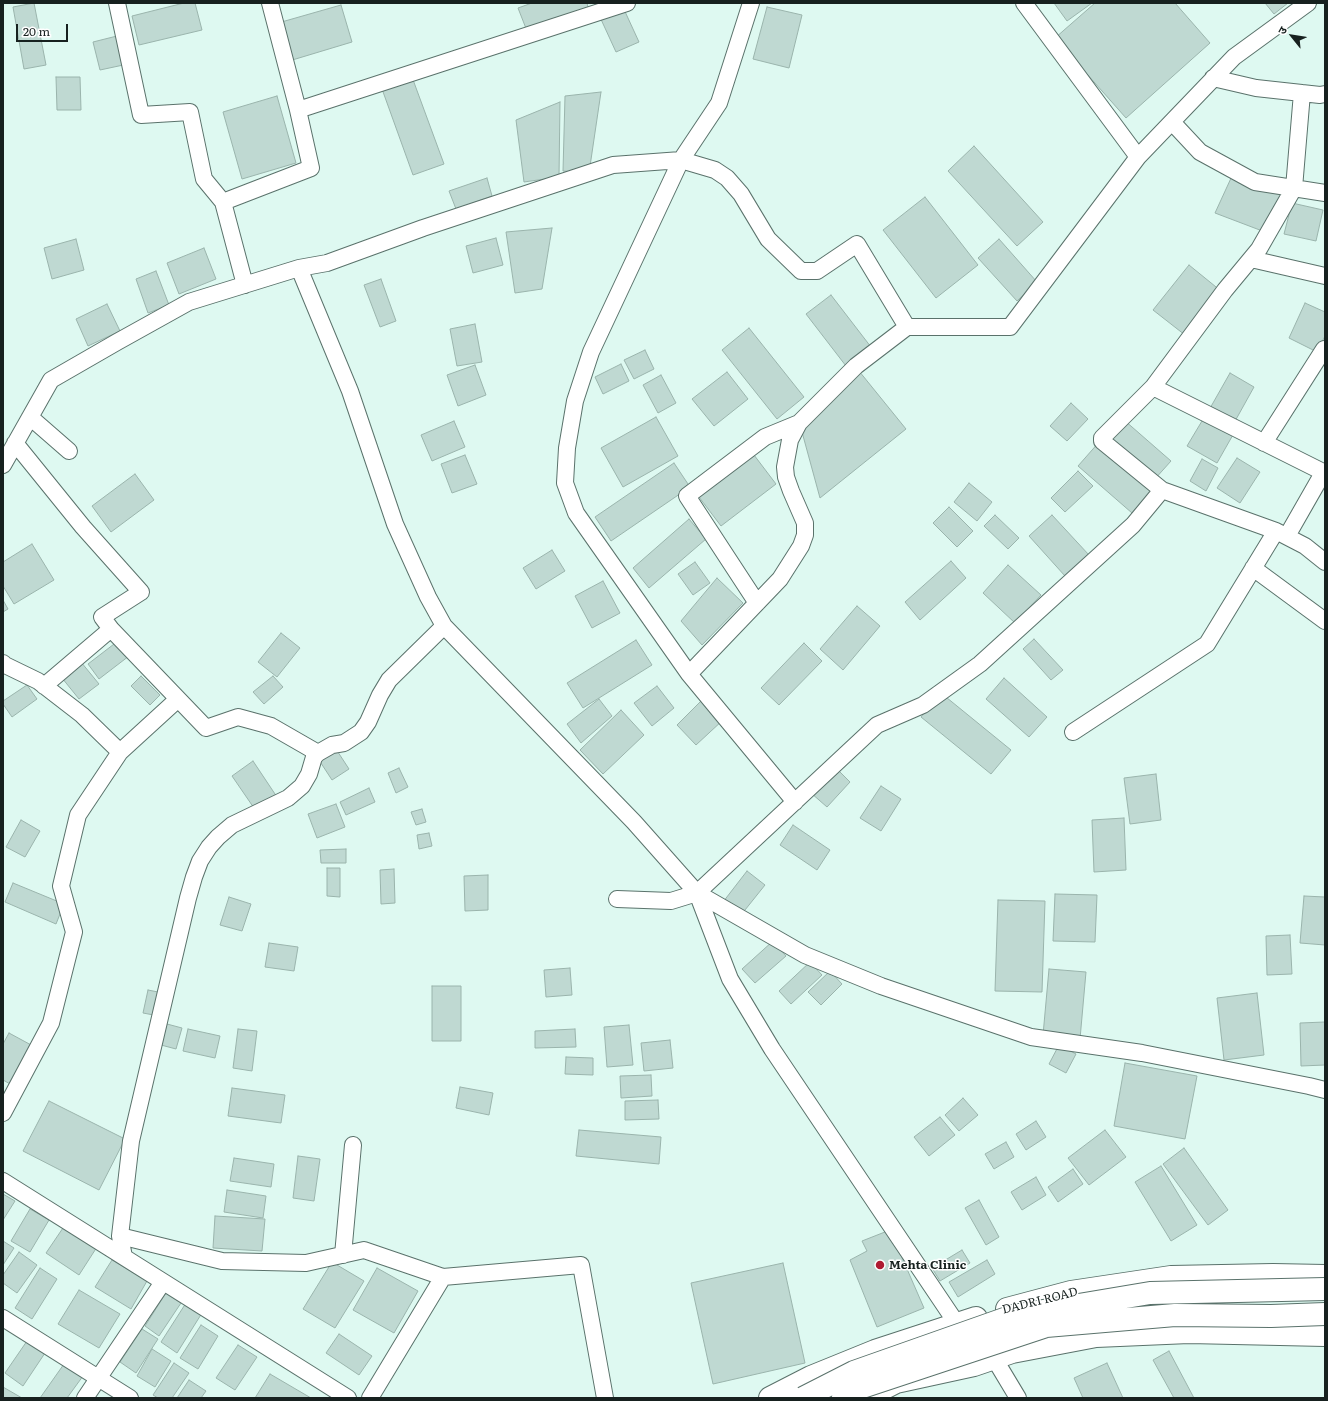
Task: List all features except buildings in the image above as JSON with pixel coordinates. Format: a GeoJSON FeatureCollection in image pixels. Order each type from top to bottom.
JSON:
{"type":"FeatureCollection","features":[{"type":"Feature","properties":{"kind":"main road","name":"DADRI ROAD"},"geometry":{"type":"LineString","coordinates":[[770,1398],[811,1377],[875,1351],[991,1313],[1071,1292],[1171,1277],[1273,1275],[1325,1276]]}},
{"type":"Feature","properties":{"kind":"main road"},"geometry":{"type":"LineString","coordinates":[[803,1398],[854,1372],[1014,1316],[1150,1293],[1325,1289]]}},
{"type":"Feature","properties":{"kind":"main road"},"geometry":{"type":"LineString","coordinates":[[843,1398],[859,1388],[1046,1326],[1175,1315],[1271,1316],[1325,1314]]}},
{"type":"Feature","properties":{"kind":"main road"},"geometry":{"type":"LineString","coordinates":[[865,1398],[896,1382],[984,1361],[1012,1352],[1096,1336],[1189,1332],[1325,1335]]}},
{"type":"Feature","properties":{"kind":"street"},"geometry":{"type":"LineString","coordinates":[[118,3],[141,115],[190,112],[204,179],[223,202],[245,285]]}},
{"type":"Feature","properties":{"kind":"street"},"geometry":{"type":"LineString","coordinates":[[223,202],[311,168],[298,110],[270,3]]}},
{"type":"Feature","properties":{"kind":"street"},"geometry":{"type":"LineString","coordinates":[[298,110],[627,3]]}},
{"type":"Feature","properties":{"kind":"street"},"geometry":{"type":"LineString","coordinates":[[1024,3],[1138,158]]}},
{"type":"Feature","properties":{"kind":"street"},"geometry":{"type":"LineString","coordinates":[[754,5],[719,103],[681,160],[591,352],[575,401],[567,448],[565,483],[576,513],[689,674],[795,802]]}},
{"type":"Feature","properties":{"kind":"street"},"geometry":{"type":"LineString","coordinates":[[689,674],[780,579],[801,546],[805,535],[805,523],[786,477],[785,467],[790,440],[800,423],[856,366],[907,327],[1010,327],[1138,158],[1234,57],[1301,5]]}},
{"type":"Feature","properties":{"kind":"street"},"geometry":{"type":"LineString","coordinates":[[1213,78],[1256,88],[1325,94]]}},
{"type":"Feature","properties":{"kind":"street"},"geometry":{"type":"LineString","coordinates":[[1302,93],[1294,188],[1259,249],[1225,290],[1153,387],[1101,440],[1162,490],[1282,533],[1305,546],[1325,562]]}},
{"type":"Feature","properties":{"kind":"street"},"geometry":{"type":"LineString","coordinates":[[1172,122],[1200,152],[1255,182],[1325,193]]}},
{"type":"Feature","properties":{"kind":"street"},"geometry":{"type":"LineString","coordinates":[[3,465],[51,380],[189,302],[300,268],[328,263],[423,228],[613,165],[681,160],[715,170],[727,178],[741,194],[768,239],[801,271],[817,271],[857,244],[907,327]]}},
{"type":"Feature","properties":{"kind":"street"},"geometry":{"type":"LineString","coordinates":[[1251,259],[1325,276]]}},
{"type":"Feature","properties":{"kind":"street"},"geometry":{"type":"LineString","coordinates":[[300,268],[350,391],[395,524],[428,597],[444,626],[634,822],[697,893],[805,955],[881,986],[1031,1037],[1142,1053],[1325,1090]]}},
{"type":"Feature","properties":{"kind":"street"},"geometry":{"type":"LineString","coordinates":[[1264,443],[1324,349]]}},
{"type":"Feature","properties":{"kind":"street"},"geometry":{"type":"LineString","coordinates":[[1073,732],[1207,644],[1253,568],[1282,533],[1324,473],[1153,387]]}},
{"type":"Feature","properties":{"kind":"street"},"geometry":{"type":"LineString","coordinates":[[30,417],[70,451]]}},
{"type":"Feature","properties":{"kind":"street"},"geometry":{"type":"LineString","coordinates":[[757,603],[687,496],[765,437],[800,423]]}},
{"type":"Feature","properties":{"kind":"street"},"geometry":{"type":"LineString","coordinates":[[15,443],[83,527],[141,592],[102,617],[111,629],[206,728],[238,717],[271,726],[318,753]]}},
{"type":"Feature","properties":{"kind":"street"},"geometry":{"type":"LineString","coordinates":[[617,900],[671,901],[697,893],[876,725],[923,705],[980,664],[1133,525],[1162,490]]}},
{"type":"Feature","properties":{"kind":"street"},"geometry":{"type":"LineString","coordinates":[[1253,568],[1325,621]]}},
{"type":"Feature","properties":{"kind":"street"},"geometry":{"type":"LineString","coordinates":[[124,1257],[120,1236],[131,1141],[188,898],[200,861],[218,836],[232,825],[288,798],[302,786],[309,774],[314,757],[318,753],[332,745],[344,743],[361,732],[368,722],[380,695],[389,680],[444,626]]}},
{"type":"Feature","properties":{"kind":"street"},"geometry":{"type":"LineString","coordinates":[[44,686],[111,629]]}},
{"type":"Feature","properties":{"kind":"street"},"geometry":{"type":"LineString","coordinates":[[3,663],[38,681],[82,715],[120,752]]}},
{"type":"Feature","properties":{"kind":"street"},"geometry":{"type":"LineString","coordinates":[[3,1113],[51,1023],[72,940],[74,932],[61,886],[78,815],[120,752],[178,699]]}},
{"type":"Feature","properties":{"kind":"street"},"geometry":{"type":"LineString","coordinates":[[697,893],[730,979],[772,1049],[957,1324],[984,1361],[1018,1398]]}},
{"type":"Feature","properties":{"kind":"street"},"geometry":{"type":"LineString","coordinates":[[343,1255],[353,1145]]}},
{"type":"Feature","properties":{"kind":"street"},"geometry":{"type":"LineString","coordinates":[[3,1181],[348,1398]]}},
{"type":"Feature","properties":{"kind":"street"},"geometry":{"type":"LineString","coordinates":[[120,1236],[222,1261],[306,1263],[364,1250],[443,1277],[581,1265],[605,1398]]}},
{"type":"Feature","properties":{"kind":"street"},"geometry":{"type":"LineString","coordinates":[[370,1398],[443,1277]]}},
{"type":"Feature","properties":{"kind":"street"},"geometry":{"type":"LineString","coordinates":[[85,1398],[163,1282]]}},
{"type":"Feature","properties":{"kind":"street"},"geometry":{"type":"LineString","coordinates":[[3,1318],[130,1398]]}},
{"type":"Feature","properties":{"kind":"place","name":"Mehta Clinic"},"geometry":{"type":"Point","coordinates":[880,1265]}}]}
